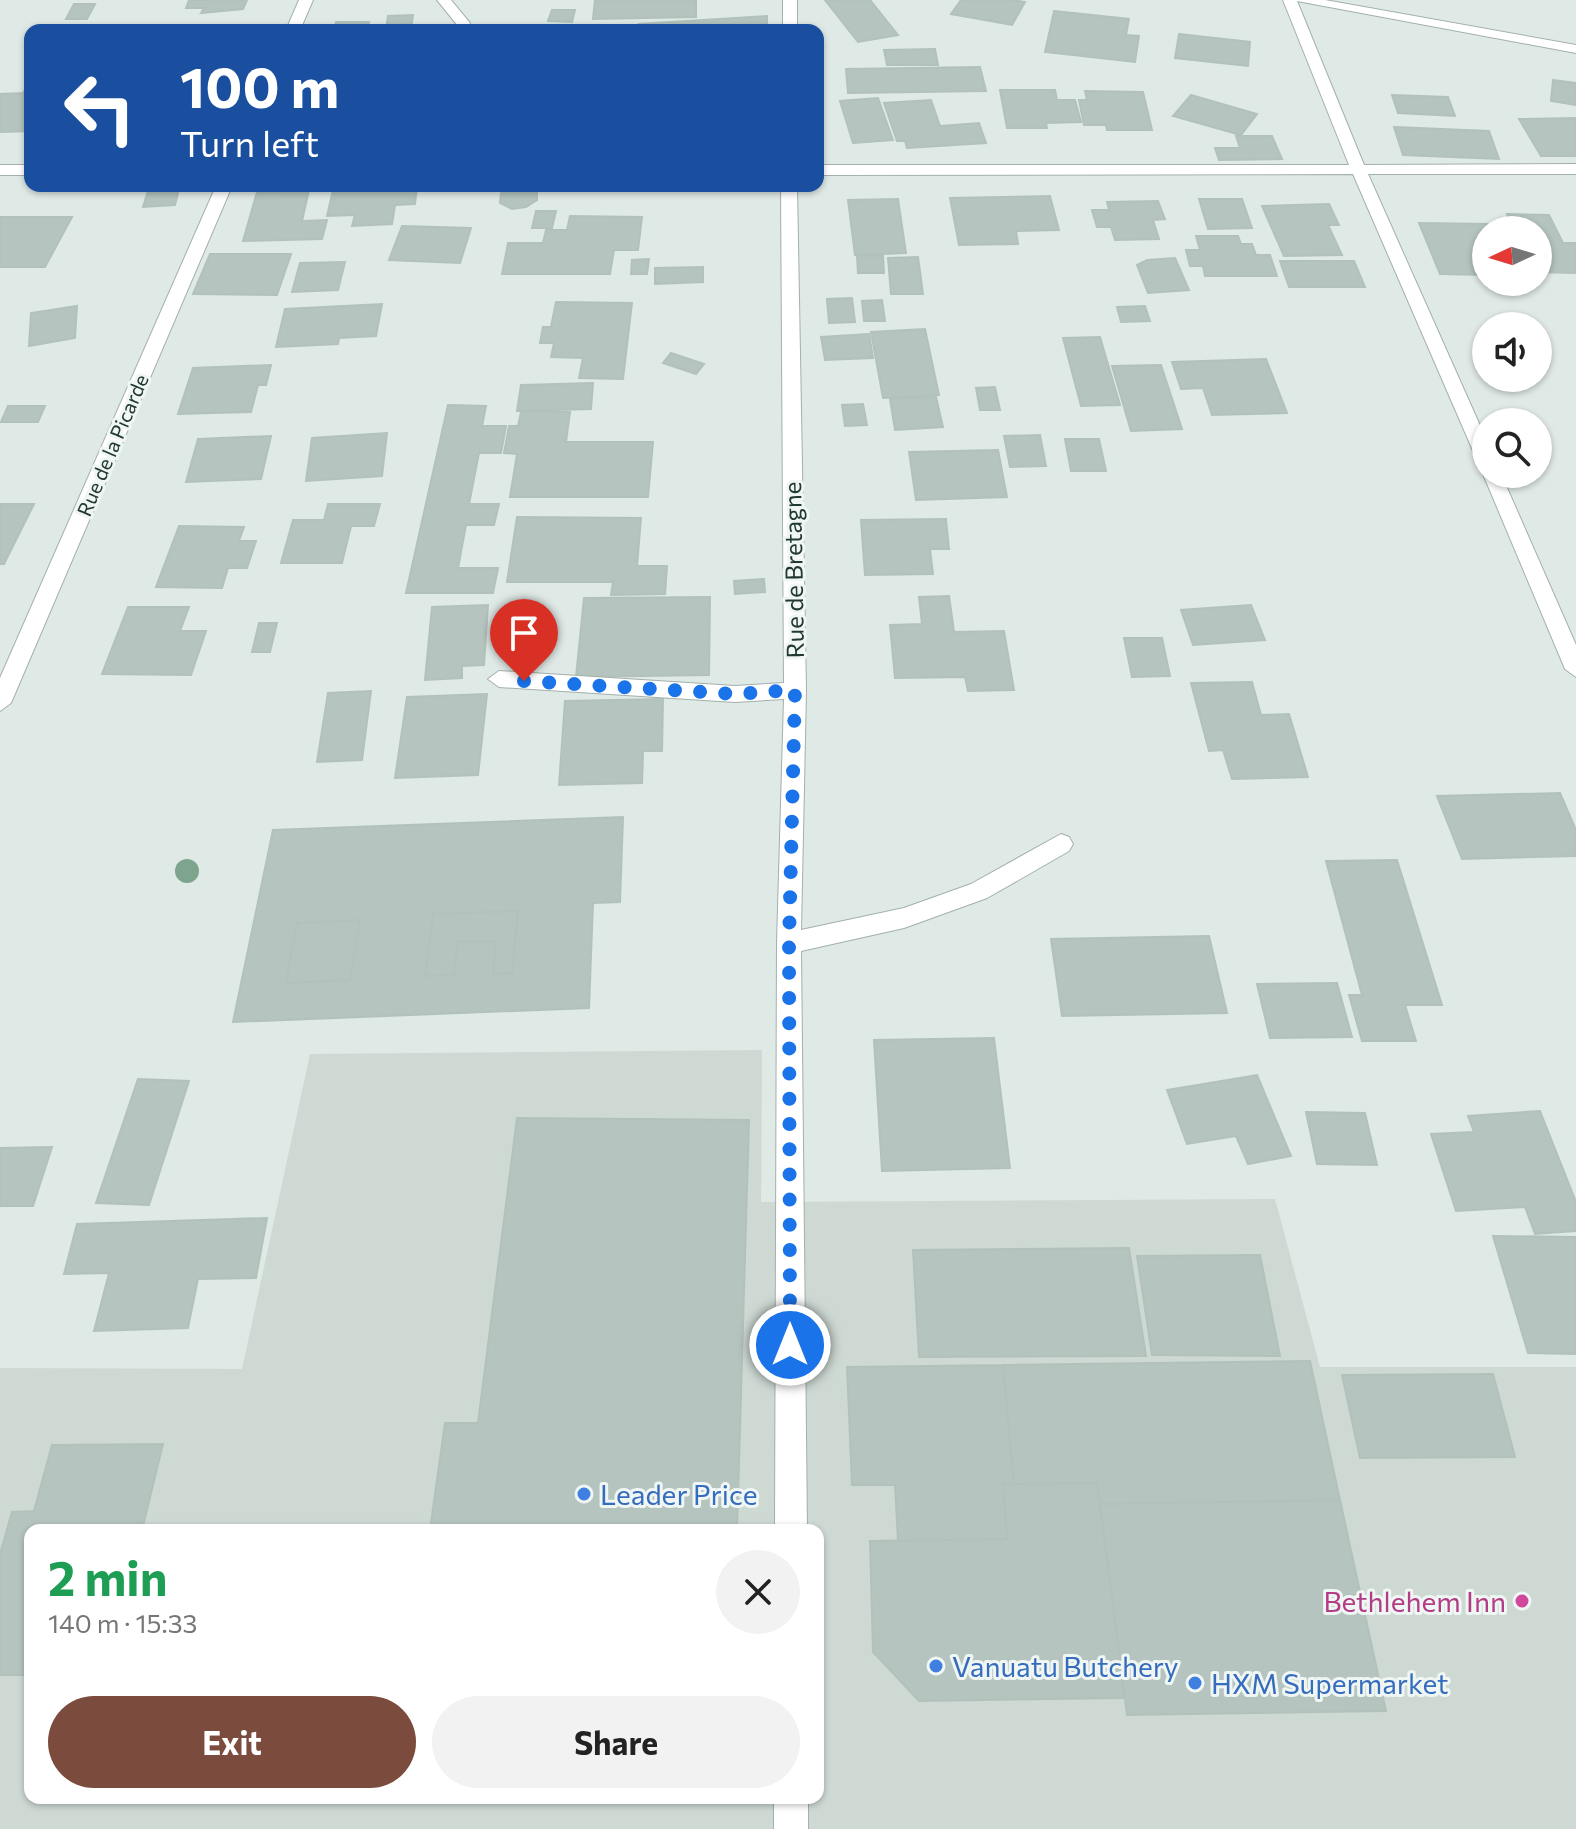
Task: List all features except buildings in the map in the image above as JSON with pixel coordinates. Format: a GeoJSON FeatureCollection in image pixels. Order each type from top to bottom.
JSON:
{"type":"FeatureCollection","features":[{"type":"Feature","properties":{"kind":"street"},"geometry":{"type":"LineString","coordinates":[[296,24],[306,0]]}},
{"type":"Feature","properties":{"kind":"street"},"geometry":{"type":"LineString","coordinates":[[444,0],[463,23]]}},
{"type":"Feature","properties":{"kind":"street"},"geometry":{"type":"LineString","coordinates":[[790,0],[790,24]]}},
{"type":"Feature","properties":{"kind":"street"},"geometry":{"type":"LineString","coordinates":[[1290,0],[1359,171],[1472,428]]}},
{"type":"Feature","properties":{"kind":"street"},"geometry":{"type":"LineString","coordinates":[[1303,0],[1576,49]]}},
{"type":"Feature","properties":{"kind":"street"},"geometry":{"type":"LineString","coordinates":[[824,170],[1576,169]]}},
{"type":"Feature","properties":{"kind":"street"},"geometry":{"type":"LineString","coordinates":[[0,170],[24,170]]}},
{"type":"Feature","properties":{"kind":"street","name":"Rue de la Picarde"},"geometry":{"type":"LineString","coordinates":[[0,703],[221,192]]}},
{"type":"Feature","properties":{"kind":"street","name":"Rue de Bretagne"},"geometry":{"type":"LineString","coordinates":[[789,192],[795,690],[789,943],[791,1524]]}},
{"type":"Feature","properties":{"kind":"street"},"geometry":{"type":"LineString","coordinates":[[1498,488],[1576,669]]}},
{"type":"Feature","properties":{"kind":"street"},"geometry":{"type":"LineString","coordinates":[[499,679],[735,694],[795,690]]}},
{"type":"Feature","properties":{"kind":"street"},"geometry":{"type":"LineString","coordinates":[[789,943],[904,918],[979,891],[1061,844]]}},
{"type":"Feature","properties":{"kind":"street"},"geometry":{"type":"LineString","coordinates":[[791,1804],[791,1829]]}},
{"type":"Feature","properties":{"kind":"shaded area"},"geometry":{"type":"Polygon","coordinates":[[[762,1050],[761,1202],[1275,1199],[1320,1367],[1576,1367],[1576,1829],[0,1829],[0,1368],[242,1369],[310,1054],[762,1050]]]}},
{"type":"Feature","properties":{"kind":"place","name":"Leader Price"},"geometry":{"type":"Point","coordinates":[584,1494]}},
{"type":"Feature","properties":{"kind":"place","name":"Bethlehem Inn"},"geometry":{"type":"Point","coordinates":[1522,1601]}},
{"type":"Feature","properties":{"kind":"place","name":"Vanuatu Butchery"},"geometry":{"type":"Point","coordinates":[936,1666]}},
{"type":"Feature","properties":{"kind":"place","name":"HXM Supermarket"},"geometry":{"type":"Point","coordinates":[1195,1683]}},
{"type":"Feature","properties":{"kind":"route"},"geometry":{"type":"LineString","coordinates":[[524,681],[735,694],[795,690],[789,943],[790,1345]]}}]}
